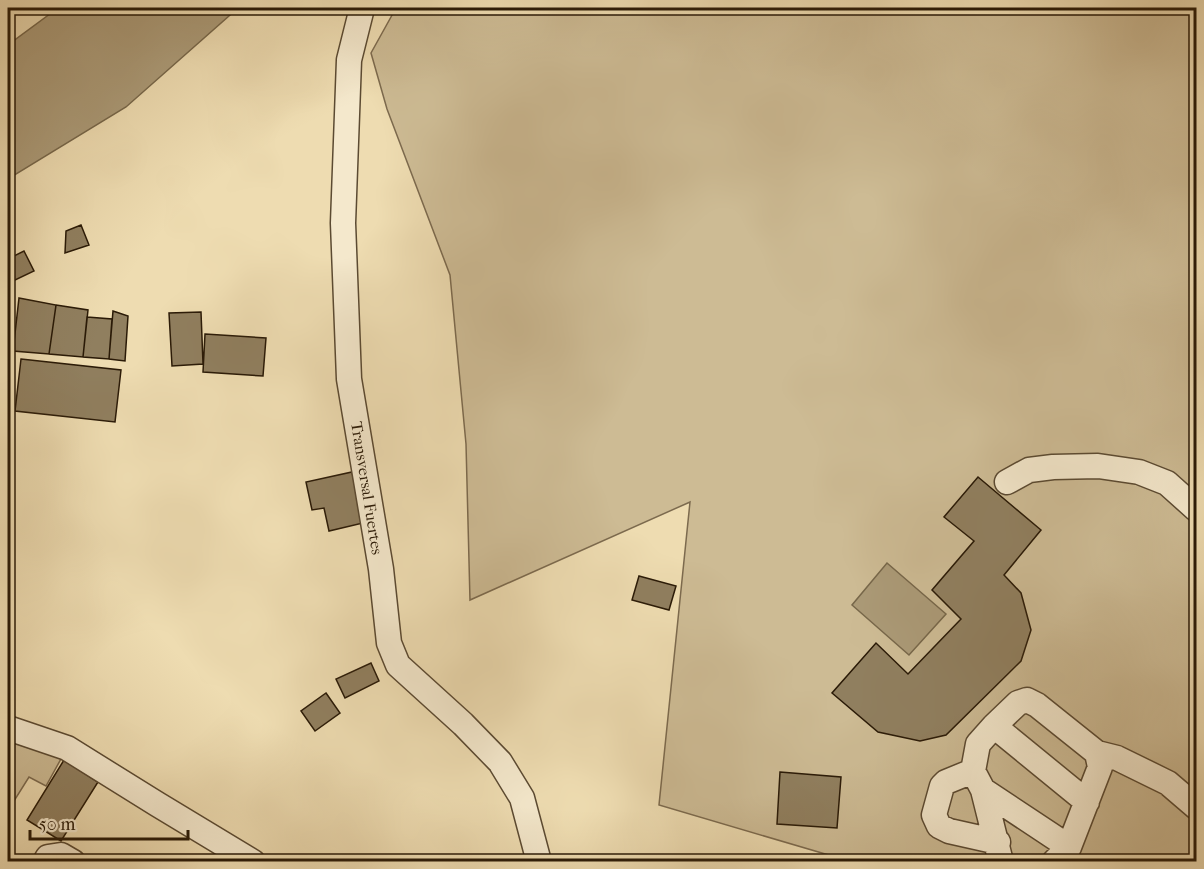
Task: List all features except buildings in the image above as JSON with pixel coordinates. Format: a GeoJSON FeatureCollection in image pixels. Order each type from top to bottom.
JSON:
{"type":"FeatureCollection","features":[{"type":"Feature","properties":{"kind":"street","name":"Transversal Fuertes"},"geometry":{"type":"LineString","coordinates":[[362,8],[350,60],[344,223],[349,379],[381,569],[389,643],[398,665],[464,724],[500,762],[522,798],[539,861]]}},
{"type":"Feature","properties":{"kind":"street"},"geometry":{"type":"LineString","coordinates":[[1007,482],[1029,470],[1098,466],[1139,472],[1167,483],[1197,508]]}},
{"type":"Feature","properties":{"kind":"street"},"geometry":{"type":"LineString","coordinates":[[999,852],[978,780],[978,744],[1018,703],[1027,700],[1037,705],[1098,753],[1117,758],[1168,783],[1197,807]]}},
{"type":"Feature","properties":{"kind":"street"},"geometry":{"type":"LineString","coordinates":[[994,726],[1087,802]]}},
{"type":"Feature","properties":{"kind":"street"},"geometry":{"type":"LineString","coordinates":[[8,728],[67,748],[253,861]]}},
{"type":"Feature","properties":{"kind":"street"},"geometry":{"type":"LineString","coordinates":[[999,852],[939,826],[934,815],[942,786],[946,782],[978,780],[1061,854],[1087,802],[1101,767],[1098,753]]}},
{"type":"Feature","properties":{"kind":"street"},"geometry":{"type":"LineString","coordinates":[[45,861],[48,857],[61,855],[73,861]]}},
{"type":"Feature","properties":{"kind":"shaded area"},"geometry":{"type":"Polygon","coordinates":[[[58,8],[238,8],[126,107],[8,179],[8,45],[58,8]]]}},
{"type":"Feature","properties":{"kind":"shaded area"},"geometry":{"type":"Polygon","coordinates":[[[396,8],[1196,8],[1196,861],[849,861],[659,805],[690,502],[470,600],[466,444],[450,275],[387,109],[371,53],[396,8]]]}},
{"type":"Feature","properties":{"kind":"shaded area"},"geometry":{"type":"Polygon","coordinates":[[[887,563],[946,614],[909,655],[852,605],[887,563]]]}},
{"type":"Feature","properties":{"kind":"shaded area"},"geometry":{"type":"Polygon","coordinates":[[[8,728],[67,748],[46,786],[29,777],[14,801],[8,797],[8,728]]]}}]}
